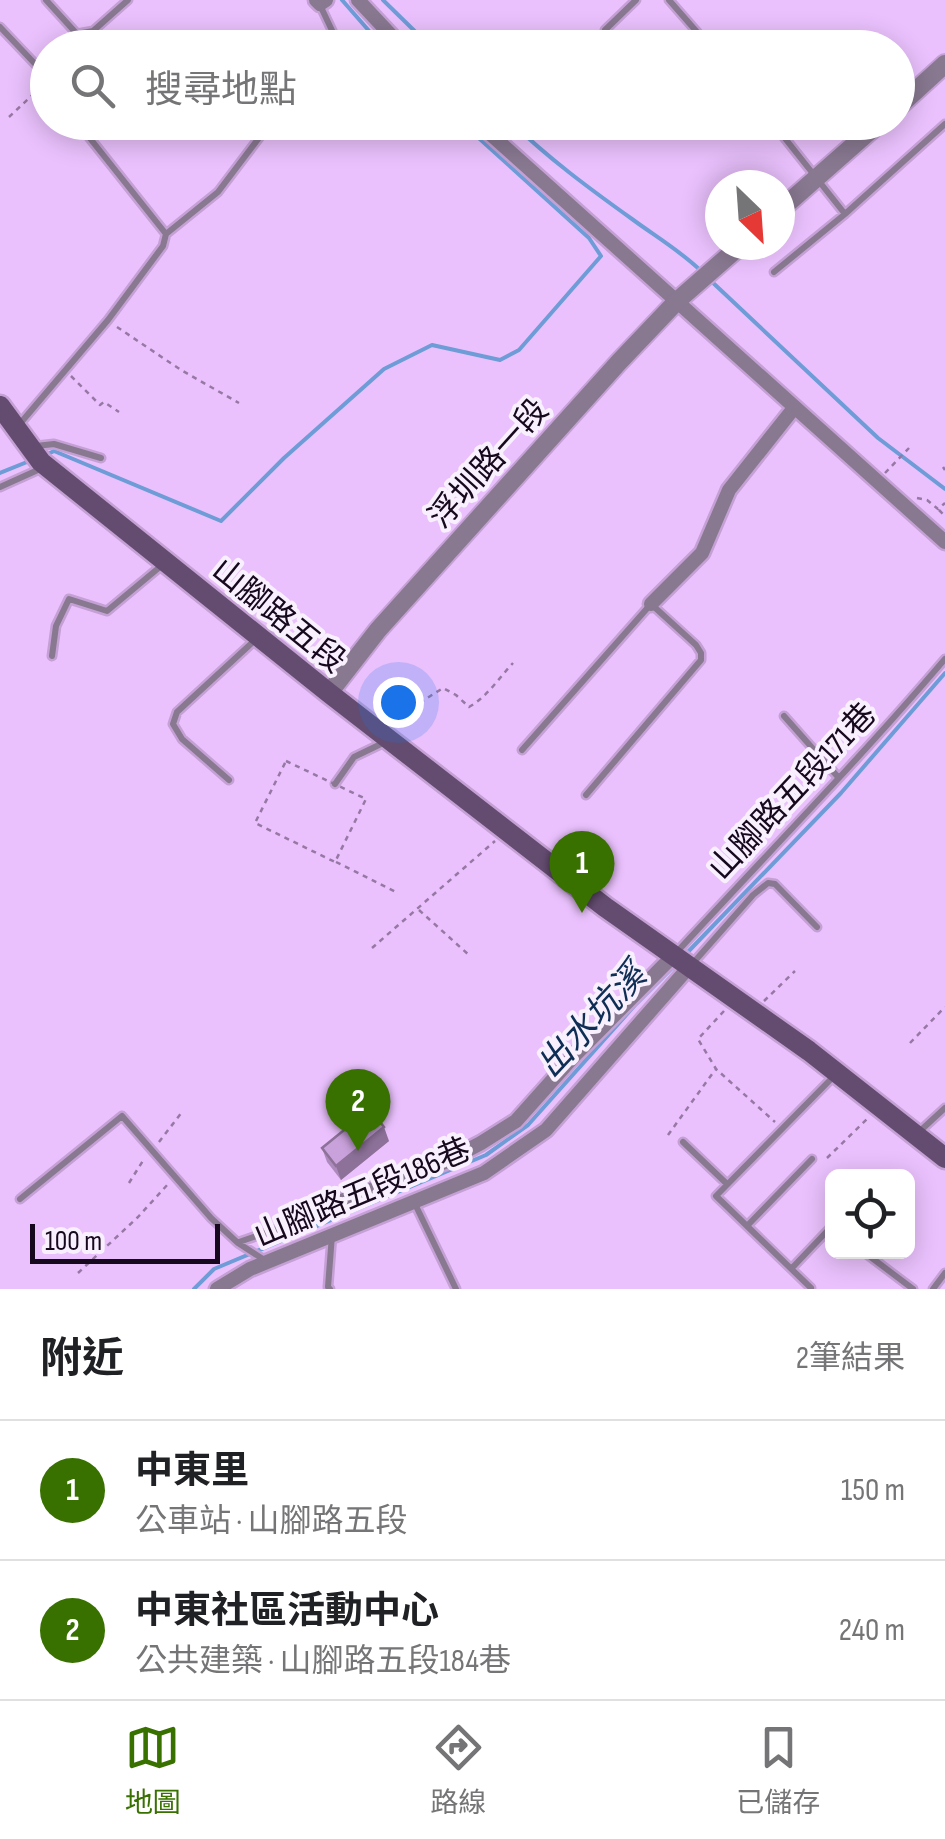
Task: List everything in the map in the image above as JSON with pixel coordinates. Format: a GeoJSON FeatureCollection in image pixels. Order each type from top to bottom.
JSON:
{"type":"FeatureCollection","features":[{"type":"Feature","properties":{"kind":"main road","name":"山腳路五段"},"geometry":{"type":"LineString","coordinates":[[0,406],[39,458],[388,740],[605,907],[837,1073],[945,1158]]}},
{"type":"Feature","properties":{"kind":"street"},"geometry":{"type":"LineString","coordinates":[[358,0],[386,30]]}},
{"type":"Feature","properties":{"kind":"street"},"geometry":{"type":"LineString","coordinates":[[915,91],[945,64]]}},
{"type":"Feature","properties":{"kind":"street"},"geometry":{"type":"LineString","coordinates":[[497,140],[944,541]]}},
{"type":"Feature","properties":{"kind":"street"},"geometry":{"type":"LineString","coordinates":[[795,196],[859,140]]}},
{"type":"Feature","properties":{"kind":"street","name":"浮圳路一段"},"geometry":{"type":"LineString","coordinates":[[329,693],[378,630],[619,362],[724,260]]}},
{"type":"Feature","properties":{"kind":"street"},"geometry":{"type":"LineString","coordinates":[[652,604],[702,554],[729,490],[794,408]]}},
{"type":"Feature","properties":{"kind":"street"},"geometry":{"type":"LineString","coordinates":[[320,1210],[445,1162],[516,1121],[574,1056],[682,961]]}},
{"type":"Feature","properties":{"kind":"street","name":"山腳路五段186巷"},"geometry":{"type":"LineString","coordinates":[[218,1289],[250,1269],[484,1172],[546,1130],[682,961]]}},
{"type":"Feature","properties":{"kind":"lane"},"geometry":{"type":"LineString","coordinates":[[46,0],[74,30]]}},
{"type":"Feature","properties":{"kind":"lane"},"geometry":{"type":"LineString","coordinates":[[93,30],[128,0]]}},
{"type":"Feature","properties":{"kind":"lane"},"geometry":{"type":"LineString","coordinates":[[605,30],[636,0]]}},
{"type":"Feature","properties":{"kind":"lane"},"geometry":{"type":"LineString","coordinates":[[669,0],[695,30]]}},
{"type":"Feature","properties":{"kind":"lane"},"geometry":{"type":"LineString","coordinates":[[321,1],[333,30]]}},
{"type":"Feature","properties":{"kind":"lane"},"geometry":{"type":"LineString","coordinates":[[0,28],[30,59]]}},
{"type":"Feature","properties":{"kind":"lane"},"geometry":{"type":"LineString","coordinates":[[774,272],[945,124]]}},
{"type":"Feature","properties":{"kind":"lane"},"geometry":{"type":"LineString","coordinates":[[91,140],[166,234]]}},
{"type":"Feature","properties":{"kind":"lane"},"geometry":{"type":"LineString","coordinates":[[16,428],[108,320],[163,246],[166,234],[218,192],[257,140]]}},
{"type":"Feature","properties":{"kind":"lane"},"geometry":{"type":"LineString","coordinates":[[786,140],[845,214]]}},
{"type":"Feature","properties":{"kind":"lane"},"geometry":{"type":"LineString","coordinates":[[0,487],[54,444],[100,458]]}},
{"type":"Feature","properties":{"kind":"lane"},"geometry":{"type":"LineString","coordinates":[[52,656],[56,626],[68,598],[107,611],[166,562]]}},
{"type":"Feature","properties":{"kind":"lane"},"geometry":{"type":"LineString","coordinates":[[522,750],[652,604],[696,645],[701,660],[586,795]]}},
{"type":"Feature","properties":{"kind":"lane"},"geometry":{"type":"LineString","coordinates":[[230,780],[182,738],[174,724],[176,712],[259,636]]}},
{"type":"Feature","properties":{"kind":"lane","name":"山腳路五段171巷"},"geometry":{"type":"LineString","coordinates":[[682,961],[838,776],[890,724],[945,659]]}},
{"type":"Feature","properties":{"kind":"lane"},"geometry":{"type":"LineString","coordinates":[[784,716],[838,776]]}},
{"type":"Feature","properties":{"kind":"lane"},"geometry":{"type":"LineString","coordinates":[[335,784],[354,757],[388,740]]}},
{"type":"Feature","properties":{"kind":"lane"},"geometry":{"type":"LineString","coordinates":[[682,961],[768,883],[776,884],[817,927]]}},
{"type":"Feature","properties":{"kind":"lane"},"geometry":{"type":"LineString","coordinates":[[812,1288],[716,1196],[837,1073]]}},
{"type":"Feature","properties":{"kind":"lane"},"geometry":{"type":"LineString","coordinates":[[916,1135],[945,1108]]}},
{"type":"Feature","properties":{"kind":"lane"},"geometry":{"type":"LineString","coordinates":[[20,1199],[122,1116],[211,1218],[267,1262]]}},
{"type":"Feature","properties":{"kind":"lane"},"geometry":{"type":"LineString","coordinates":[[683,1142],[727,1184]]}},
{"type":"Feature","properties":{"kind":"lane"},"geometry":{"type":"LineString","coordinates":[[747,1226],[812,1159]]}},
{"type":"Feature","properties":{"kind":"lane"},"geometry":{"type":"LineString","coordinates":[[414,1201],[456,1289]]}},
{"type":"Feature","properties":{"kind":"lane"},"geometry":{"type":"LineString","coordinates":[[238,1243],[320,1210]]}},
{"type":"Feature","properties":{"kind":"lane"},"geometry":{"type":"LineString","coordinates":[[791,1268],[825,1233]]}},
{"type":"Feature","properties":{"kind":"lane"},"geometry":{"type":"LineString","coordinates":[[330,1289],[332,1234]]}},
{"type":"Feature","properties":{"kind":"lane"},"geometry":{"type":"LineString","coordinates":[[873,1259],[913,1289]]}},
{"type":"Feature","properties":{"kind":"lane"},"geometry":{"type":"LineString","coordinates":[[933,1289],[945,1272]]}},
{"type":"Feature","properties":{"kind":"path"},"geometry":{"type":"LineString","coordinates":[[9,117],[30,98]]}},
{"type":"Feature","properties":{"kind":"path"},"geometry":{"type":"LineString","coordinates":[[108,320],[239,403]]}},
{"type":"Feature","properties":{"kind":"path"},"geometry":{"type":"LineString","coordinates":[[68,365],[72,376],[100,404],[104,402],[119,412]]}},
{"type":"Feature","properties":{"kind":"path"},"geometry":{"type":"LineString","coordinates":[[898,460],[909,448]]}},
{"type":"Feature","properties":{"kind":"path"},"geometry":{"type":"LineString","coordinates":[[901,503],[921,498],[945,516]]}},
{"type":"Feature","properties":{"kind":"path"},"geometry":{"type":"LineString","coordinates":[[938,508],[945,503]]}},
{"type":"Feature","properties":{"kind":"path"},"geometry":{"type":"LineString","coordinates":[[388,740],[413,707],[443,688],[469,707],[480,701],[513,662]]}},
{"type":"Feature","properties":{"kind":"path"},"geometry":{"type":"LineString","coordinates":[[335,862],[366,800],[286,760],[255,823],[396,892]]}},
{"type":"Feature","properties":{"kind":"path"},"geometry":{"type":"LineString","coordinates":[[372,948],[507,830]]}},
{"type":"Feature","properties":{"kind":"path"},"geometry":{"type":"LineString","coordinates":[[418,909],[470,956]]}},
{"type":"Feature","properties":{"kind":"path"},"geometry":{"type":"LineString","coordinates":[[753,1012],[795,971]]}},
{"type":"Feature","properties":{"kind":"path"},"geometry":{"type":"LineString","coordinates":[[735,999],[698,1039],[716,1069],[782,1128]]}},
{"type":"Feature","properties":{"kind":"path"},"geometry":{"type":"LineString","coordinates":[[910,1043],[945,1007]]}},
{"type":"Feature","properties":{"kind":"path"},"geometry":{"type":"LineString","coordinates":[[668,1135],[716,1069]]}},
{"type":"Feature","properties":{"kind":"path"},"geometry":{"type":"LineString","coordinates":[[827,1158],[880,1106]]}},
{"type":"Feature","properties":{"kind":"path"},"geometry":{"type":"LineString","coordinates":[[129,1183],[182,1112]]}},
{"type":"Feature","properties":{"kind":"path"},"geometry":{"type":"LineString","coordinates":[[78,1273],[176,1177]]}},
{"type":"Feature","properties":{"kind":"building"},"geometry":{"type":"Polygon","coordinates":[[[370,1109],[384,1127],[336,1166],[322,1148],[370,1109]]]}},
{"type":"Feature","properties":{"kind":"waterway"},"geometry":{"type":"LineString","coordinates":[[342,0],[368,30]]}},
{"type":"Feature","properties":{"kind":"waterway"},"geometry":{"type":"LineString","coordinates":[[383,0],[414,30]]}},
{"type":"Feature","properties":{"kind":"waterway"},"geometry":{"type":"LineString","coordinates":[[46,455],[54,451],[221,521],[284,458],[384,369],[432,345],[500,360],[519,350],[601,256],[589,238],[481,140]]}},
{"type":"Feature","properties":{"kind":"waterway"},"geometry":{"type":"LineString","coordinates":[[531,140],[700,270]]}},
{"type":"Feature","properties":{"kind":"waterway"},"geometry":{"type":"LineString","coordinates":[[710,280],[878,438],[945,489]]}},
{"type":"Feature","properties":{"kind":"waterway"},"geometry":{"type":"LineString","coordinates":[[0,473],[32,460]]}},
{"type":"Feature","properties":{"kind":"waterway","name":"出水坑溪"},"geometry":{"type":"LineString","coordinates":[[684,956],[841,793],[945,673]]}},
{"type":"Feature","properties":{"kind":"waterway","name":"出水坑溪"},"geometry":{"type":"LineString","coordinates":[[194,1289],[214,1269],[486,1155],[528,1125],[674,966]]}},
{"type":"Feature","properties":{"kind":"place","name":"中東里"},"geometry":{"type":"Point","coordinates":[582,913]}},
{"type":"Feature","properties":{"kind":"place","name":"中東社區活動中心"},"geometry":{"type":"Point","coordinates":[358,1151]}}]}
